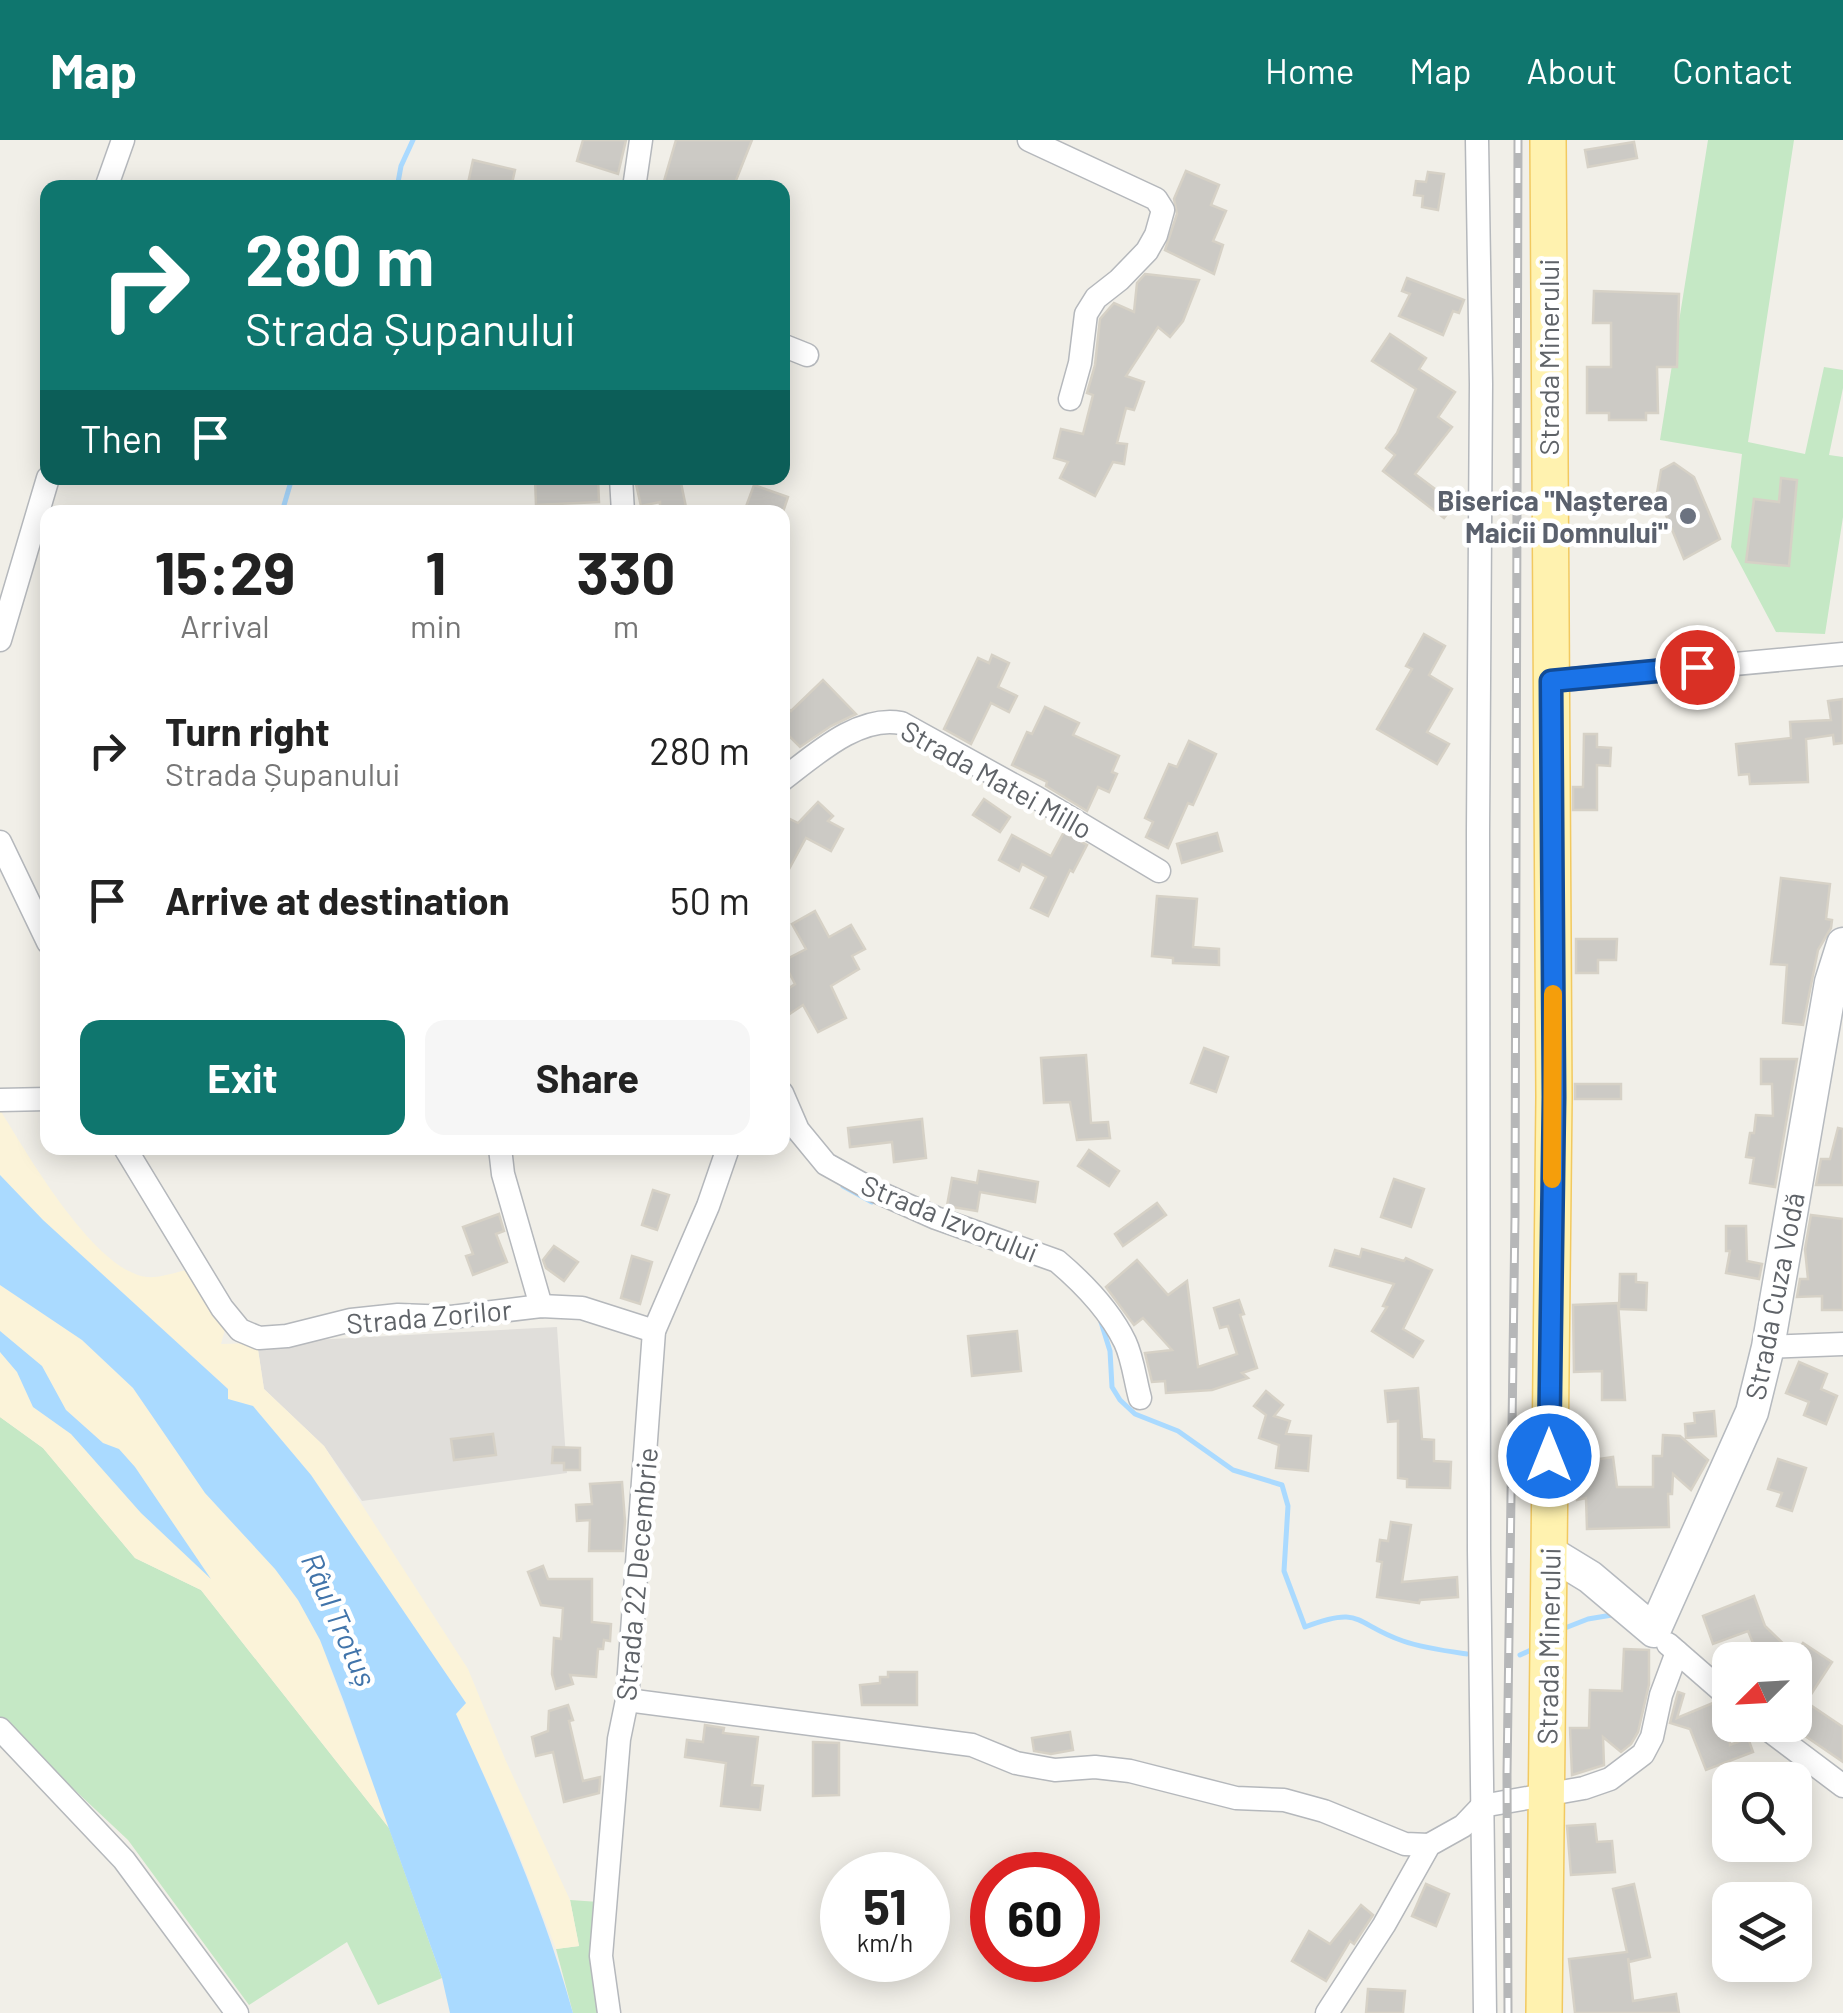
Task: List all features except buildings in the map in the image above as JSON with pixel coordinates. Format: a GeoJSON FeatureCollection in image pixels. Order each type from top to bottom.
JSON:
{"type":"FeatureCollection","features":[{"type":"Feature","properties":{"kind":"main road","name":"Strada Minerului"},"geometry":{"type":"LineString","coordinates":[[1544,2013],[1554,1097],[1548,140]]}},
{"type":"Feature","properties":{"kind":"street"},"geometry":{"type":"LineString","coordinates":[[109,180],[123,140]]}},
{"type":"Feature","properties":{"kind":"street"},"geometry":{"type":"LineString","coordinates":[[635,180],[641,140]]}},
{"type":"Feature","properties":{"kind":"street"},"geometry":{"type":"LineString","coordinates":[[1030,140],[1156,199],[1163,210],[1156,235],[1146,251],[1120,280],[1096,298],[1086,314],[1080,363],[1070,400]]}},
{"type":"Feature","properties":{"kind":"street"},"geometry":{"type":"LineString","coordinates":[[1477,140],[1485,2013]]}},
{"type":"Feature","properties":{"kind":"street"},"geometry":{"type":"LineString","coordinates":[[790,349],[807,355]]}},
{"type":"Feature","properties":{"kind":"street"},"geometry":{"type":"LineString","coordinates":[[0,640],[40,505]]}},
{"type":"Feature","properties":{"kind":"street"},"geometry":{"type":"LineString","coordinates":[[1551,681],[1843,654]]}},
{"type":"Feature","properties":{"kind":"street","name":"Strada Matei Millo"},"geometry":{"type":"LineString","coordinates":[[790,775],[855,730],[888,721],[901,724],[1038,798],[1159,871]]}},
{"type":"Feature","properties":{"kind":"street"},"geometry":{"type":"LineString","coordinates":[[0,842],[40,925]]}},
{"type":"Feature","properties":{"kind":"street","name":"Strada Cuza Vodă"},"geometry":{"type":"LineString","coordinates":[[1666,1642],[1752,1412],[1768,1347],[1831,982],[1843,944]]}},
{"type":"Feature","properties":{"kind":"street"},"geometry":{"type":"LineString","coordinates":[[0,1100],[40,1100]]}},
{"type":"Feature","properties":{"kind":"street","name":"Strada Izvorului"},"geometry":{"type":"LineString","coordinates":[[790,1112],[798,1130],[826,1164],[936,1218],[1057,1261],[1073,1274],[1108,1314],[1126,1344],[1140,1398]]}},
{"type":"Feature","properties":{"kind":"street","name":"Strada Zorilor"},"geometry":{"type":"LineString","coordinates":[[128,1155],[222,1308],[240,1330],[259,1338],[287,1336],[351,1320],[466,1316],[540,1306],[582,1308],[654,1331]]}},
{"type":"Feature","properties":{"kind":"street"},"geometry":{"type":"LineString","coordinates":[[501,1155],[540,1306]]}},
{"type":"Feature","properties":{"kind":"street","name":"Strada 22 Decembrie"},"geometry":{"type":"LineString","coordinates":[[610,2013],[602,1956],[619,1739],[627,1700],[654,1331],[726,1155]]}},
{"type":"Feature","properties":{"kind":"street"},"geometry":{"type":"LineString","coordinates":[[1768,1347],[1843,1344]]}},
{"type":"Feature","properties":{"kind":"street"},"geometry":{"type":"LineString","coordinates":[[1549,1552],[1590,1577],[1712,1682]]}},
{"type":"Feature","properties":{"kind":"street"},"geometry":{"type":"LineString","coordinates":[[627,1700],[972,1746],[1016,1763],[1056,1770],[1130,1770],[1236,1798],[1284,1800],[1324,1811],[1405,1844],[1428,1845],[1462,1826],[1482,1806],[1584,1788],[1610,1779],[1643,1754],[1652,1737],[1661,1695],[1666,1642]]}},
{"type":"Feature","properties":{"kind":"street"},"geometry":{"type":"LineString","coordinates":[[0,1729],[124,1860],[237,2013]]}},
{"type":"Feature","properties":{"kind":"street"},"geometry":{"type":"LineString","coordinates":[[1785,1742],[1843,1786]]}},
{"type":"Feature","properties":{"kind":"street"},"geometry":{"type":"LineString","coordinates":[[1327,2013],[1384,1925],[1428,1845]]}},
{"type":"Feature","properties":{"kind":"shaded area"},"geometry":{"type":"Polygon","coordinates":[[[557,1327],[567,1473],[362,1501],[324,1446],[264,1389],[257,1343],[557,1327]]]}},
{"type":"Feature","properties":{"kind":"green space"},"geometry":{"type":"Polygon","coordinates":[[[1708,140],[1794,140],[1748,442],[1805,454],[1824,367],[1843,370],[1829,455],[1843,457],[1843,517],[1825,634],[1776,632],[1731,547],[1742,454],[1660,440],[1708,140]]]}},
{"type":"Feature","properties":{"kind":"green space"},"geometry":{"type":"Polygon","coordinates":[[[0,1417],[43,1448],[135,1558],[201,1590],[389,1828],[442,1978],[378,2005],[347,1942],[249,2005],[128,1840],[0,1720],[0,1417]]]}},
{"type":"Feature","properties":{"kind":"green space"},"geometry":{"type":"Polygon","coordinates":[[[570,1900],[614,1903],[610,1960],[619,2013],[573,2013],[556,1949],[579,1946],[570,1900]]]}},
{"type":"Feature","properties":{"kind":"sand"},"geometry":{"type":"Polygon","coordinates":[[[0,1110],[44,1180],[105,1254],[127,1270],[147,1277],[186,1270],[227,1322],[221,1344],[257,1343],[264,1389],[324,1446],[468,1669],[570,1900],[579,1946],[556,1949],[512,1836],[456,1714],[466,1703],[311,1475],[253,1406],[227,1399],[227,1388],[43,1220],[0,1175],[0,1110]]]}},
{"type":"Feature","properties":{"kind":"sand"},"geometry":{"type":"Polygon","coordinates":[[[0,1285],[82,1340],[133,1388],[205,1493],[298,1600],[320,1640],[389,1828],[201,1590],[135,1558],[43,1448],[0,1417],[0,1352],[17,1372],[33,1407],[71,1434],[206,1574],[135,1467],[66,1410],[42,1366],[0,1331],[0,1285]]]}},
{"type":"Feature","properties":{"kind":"water","name":"Râul Trotuș"},"geometry":{"type":"Polygon","coordinates":[[[0,1175],[43,1220],[228,1389],[228,1399],[253,1406],[311,1475],[466,1703],[456,1714],[535,1899],[573,2013],[450,2013],[442,1978],[320,1640],[275,1569],[205,1493],[133,1388],[82,1340],[0,1285],[0,1175]]]}},
{"type":"Feature","properties":{"kind":"water"},"geometry":{"type":"Polygon","coordinates":[[[0,1331],[42,1366],[66,1410],[103,1443],[119,1449],[135,1467],[211,1579],[141,1513],[71,1434],[33,1407],[17,1372],[0,1352],[0,1331]]]}},
{"type":"Feature","properties":{"kind":"waterway"},"geometry":{"type":"LineString","coordinates":[[398,180],[413,140]]}},
{"type":"Feature","properties":{"kind":"waterway"},"geometry":{"type":"LineString","coordinates":[[284,505],[290,485]]}},
{"type":"Feature","properties":{"kind":"waterway"},"geometry":{"type":"LineString","coordinates":[[843,1186],[872,1202]]}},
{"type":"Feature","properties":{"kind":"waterway"},"geometry":{"type":"LineString","coordinates":[[1101,1322],[1110,1351],[1112,1387],[1135,1414],[1178,1431],[1233,1470],[1282,1485],[1288,1506],[1284,1571],[1305,1627],[1349,1617],[1411,1643],[1467,1654]]}},
{"type":"Feature","properties":{"kind":"waterway"},"geometry":{"type":"LineString","coordinates":[[1565,1628],[1612,1615]]}},
{"type":"Feature","properties":{"kind":"waterway"},"geometry":{"type":"LineString","coordinates":[[1520,1655],[1533,1649]]}},
{"type":"Feature","properties":{"kind":"railway"},"geometry":{"type":"LineString","coordinates":[[1508,2013],[1518,140]]}},
{"type":"Feature","properties":{"kind":"slow traffic"},"geometry":{"type":"LineString","coordinates":[[1552,1179],[1553,994]]}},
{"type":"Feature","properties":{"kind":"place","name":"Biserica \"Nașterea Maicii Domnului\""},"geometry":{"type":"Point","coordinates":[1688,516]}},
{"type":"Feature","properties":{"kind":"route"},"geometry":{"type":"LineString","coordinates":[[1549,1456],[1554,1097],[1551,681],[1697,667]]}}]}
